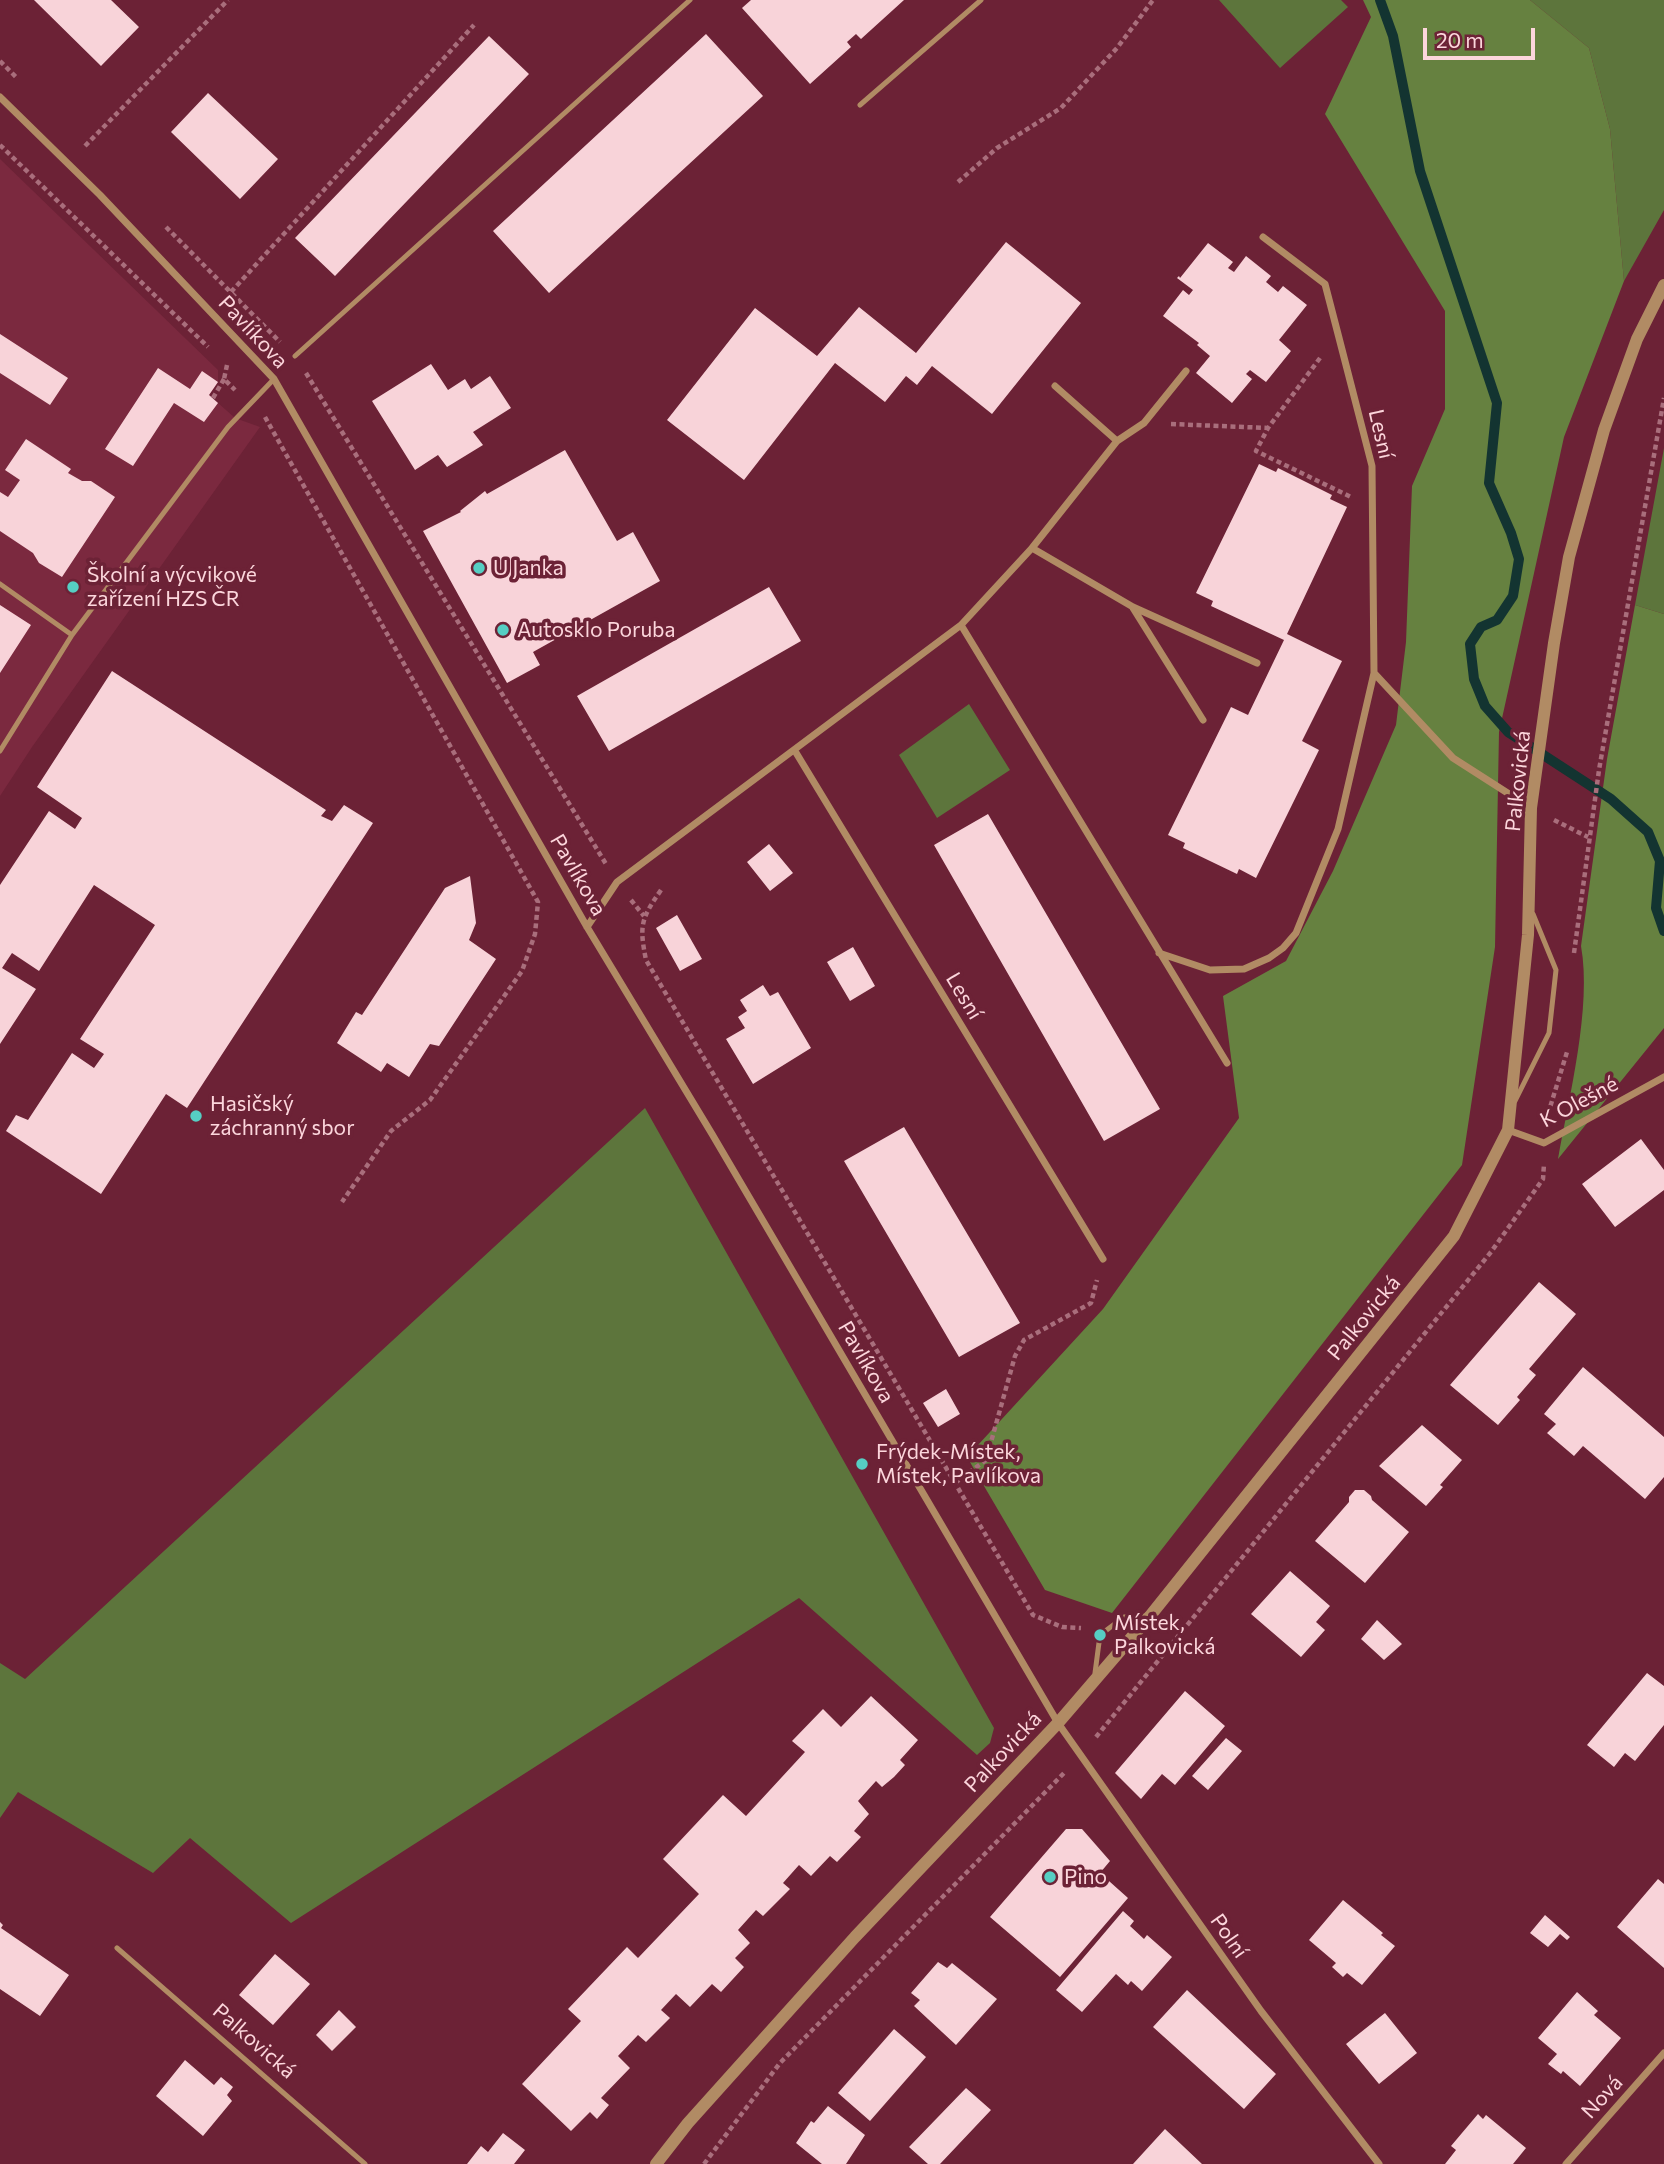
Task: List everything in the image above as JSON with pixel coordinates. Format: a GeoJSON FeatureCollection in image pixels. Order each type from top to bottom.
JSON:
{"type":"FeatureCollection","features":[{"type":"Feature","properties":{"kind":"street","name":"Pavlíkova"},"geometry":{"type":"LineString","coordinates":[[0,97],[100,195],[274,379],[587,927],[1058,1723]]}},
{"type":"Feature","properties":{"kind":"street","name":"Lesní"},"geometry":{"type":"LineString","coordinates":[[1159,953],[1210,970],[1244,970],[1269,958],[1283,948],[1296,933],[1338,829],[1374,673],[1372,466],[1325,284],[1263,237]]}},
{"type":"Feature","properties":{"kind":"street","name":"Palkovická"},"geometry":{"type":"LineString","coordinates":[[656,2164],[688,2123],[855,1937],[1058,1723],[1095,1680],[1150,1616],[1454,1236],[1508,1130],[1528,935],[1531,808],[1569,556],[1597,456],[1637,339],[1664,285]]}},
{"type":"Feature","properties":{"kind":"street"},"geometry":{"type":"LineString","coordinates":[[587,927],[617,882],[796,751],[961,625],[1032,548],[1117,441],[1144,423],[1186,370]]}},
{"type":"Feature","properties":{"kind":"street"},"geometry":{"type":"LineString","coordinates":[[1055,386],[1117,441]]}},
{"type":"Feature","properties":{"kind":"street"},"geometry":{"type":"LineString","coordinates":[[1032,548],[1133,607],[1257,663]]}},
{"type":"Feature","properties":{"kind":"street"},"geometry":{"type":"LineString","coordinates":[[1133,607],[1203,720]]}},
{"type":"Feature","properties":{"kind":"street"},"geometry":{"type":"LineString","coordinates":[[961,625],[1227,1063]]}},
{"type":"Feature","properties":{"kind":"street"},"geometry":{"type":"LineString","coordinates":[[1374,673],[1453,758],[1531,808]]}},
{"type":"Feature","properties":{"kind":"street","name":"Lesní"},"geometry":{"type":"LineString","coordinates":[[796,751],[1103,1259]]}},
{"type":"Feature","properties":{"kind":"street","name":"K Olešné"},"geometry":{"type":"LineString","coordinates":[[1508,1130],[1544,1143],[1664,1077]]}},
{"type":"Feature","properties":{"kind":"street","name":"Polní"},"geometry":{"type":"LineString","coordinates":[[1058,1723],[1261,2011],[1379,2164]]}},
{"type":"Feature","properties":{"kind":"street","name":"Nová"},"geometry":{"type":"LineString","coordinates":[[1566,2164],[1664,2053]]}},
{"type":"Feature","properties":{"kind":"lane"},"geometry":{"type":"LineString","coordinates":[[295,356],[690,0]]}},
{"type":"Feature","properties":{"kind":"lane"},"geometry":{"type":"LineString","coordinates":[[860,105],[981,0]]}},
{"type":"Feature","properties":{"kind":"lane"},"geometry":{"type":"LineString","coordinates":[[0,751],[72,635],[228,427],[274,379]]}},
{"type":"Feature","properties":{"kind":"lane"},"geometry":{"type":"LineString","coordinates":[[0,584],[72,635]]}},
{"type":"Feature","properties":{"kind":"lane"},"geometry":{"type":"LineString","coordinates":[[1510,1110],[1549,1033],[1556,970],[1529,906]]}},
{"type":"Feature","properties":{"kind":"lane"},"geometry":{"type":"LineString","coordinates":[[1095,1680],[1100,1635],[1124,1617],[1150,1616]]}},
{"type":"Feature","properties":{"kind":"lane","name":"Palkovická"},"geometry":{"type":"LineString","coordinates":[[117,1948],[365,2164]]}},
{"type":"Feature","properties":{"kind":"path"},"geometry":{"type":"LineString","coordinates":[[85,146],[228,0]]}},
{"type":"Feature","properties":{"kind":"path"},"geometry":{"type":"LineString","coordinates":[[958,182],[997,148],[1061,108],[1117,48],[1153,0]]}},
{"type":"Feature","properties":{"kind":"path"},"geometry":{"type":"LineString","coordinates":[[231,292],[474,25]]}},
{"type":"Feature","properties":{"kind":"path"},"geometry":{"type":"LineString","coordinates":[[0,145],[208,347]]}},
{"type":"Feature","properties":{"kind":"path"},"geometry":{"type":"LineString","coordinates":[[1338,334],[1268,428],[1256,452],[1374,509]]}},
{"type":"Feature","properties":{"kind":"path"},"geometry":{"type":"LineString","coordinates":[[213,398],[225,379],[228,366],[218,357]]}},
{"type":"Feature","properties":{"kind":"path"},"geometry":{"type":"LineString","coordinates":[[225,379],[248,404],[265,417],[538,902],[535,934],[522,971],[430,1100],[391,1131],[342,1202]]}},
{"type":"Feature","properties":{"kind":"path"},"geometry":{"type":"LineString","coordinates":[[1592,810],[1664,398]]}},
{"type":"Feature","properties":{"kind":"path"},"geometry":{"type":"LineString","coordinates":[[1144,423],[1268,428]]}},
{"type":"Feature","properties":{"kind":"path"},"geometry":{"type":"LineString","coordinates":[[1531,808],[1588,837]]}},
{"type":"Feature","properties":{"kind":"path"},"geometry":{"type":"LineString","coordinates":[[661,890],[643,916],[642,940],[646,960],[1032,1615],[1062,1627],[1084,1628]]}},
{"type":"Feature","properties":{"kind":"path"},"geometry":{"type":"LineString","coordinates":[[955,1483],[986,1460],[1015,1356],[1024,1340],[1091,1303],[1103,1259]]}},
{"type":"Feature","properties":{"kind":"shaded area","name":"Školní a výcvikové zařízení HZS ČR"},"geometry":{"type":"Polygon","coordinates":[[[0,159],[218,370],[218,382],[209,395],[235,418],[260,427],[0,796],[0,159]]]}},
{"type":"Feature","properties":{"kind":"green space"},"geometry":{"type":"Polygon","coordinates":[[[1219,0],[1341,0],[1348,7],[1280,68],[1219,0]]]}},
{"type":"Feature","properties":{"kind":"green space"},"geometry":{"type":"Polygon","coordinates":[[[1363,0],[1530,0],[1589,48],[1610,129],[1624,281],[1564,437],[1499,732],[1495,947],[1462,1165],[1112,1613],[1045,1590],[967,1457],[1103,1309],[1239,1118],[1223,996],[1286,961],[1333,871],[1396,725],[1406,642],[1412,486],[1445,409],[1445,311],[1325,114],[1371,17],[1363,0]]]}},
{"type":"Feature","properties":{"kind":"green space"},"geometry":{"type":"Polygon","coordinates":[[[1530,0],[1664,0],[1664,210],[1624,281],[1610,129],[1589,48],[1530,0]]]}},
{"type":"Feature","properties":{"kind":"green space"},"geometry":{"type":"Polygon","coordinates":[[[1664,448],[1664,614],[1635,605],[1664,448]]]}},
{"type":"Feature","properties":{"kind":"green space"},"geometry":{"type":"Polygon","coordinates":[[[1635,605],[1664,614],[1664,1028],[1558,1159],[1581,1024],[1584,970],[1581,946],[1607,759],[1635,605]]]}},
{"type":"Feature","properties":{"kind":"green space"},"geometry":{"type":"Polygon","coordinates":[[[969,704],[1010,770],[937,818],[899,755],[969,704]]]}},
{"type":"Feature","properties":{"kind":"green space"},"geometry":{"type":"Polygon","coordinates":[[[645,1108],[994,1728],[990,1743],[977,1755],[799,1598],[291,1923],[190,1838],[153,1873],[18,1792],[0,1818],[0,1663],[25,1679],[645,1108]]]}},
{"type":"Feature","properties":{"kind":"building"},"geometry":{"type":"Polygon","coordinates":[[[34,0],[111,0],[139,27],[101,66],[34,0]]]}},
{"type":"Feature","properties":{"kind":"building"},"geometry":{"type":"Polygon","coordinates":[[[751,0],[904,0],[861,39],[856,34],[847,42],[851,47],[810,84],[742,8],[751,0]]]}},
{"type":"Feature","properties":{"kind":"building"},"geometry":{"type":"Polygon","coordinates":[[[706,34],[763,96],[549,293],[493,231],[706,34]]]}},
{"type":"Feature","properties":{"kind":"building"},"geometry":{"type":"Polygon","coordinates":[[[489,36],[529,74],[335,276],[295,238],[489,36]]]}},
{"type":"Feature","properties":{"kind":"building"},"geometry":{"type":"Polygon","coordinates":[[[208,93],[278,159],[240,199],[171,132],[208,93]]]}},
{"type":"Feature","properties":{"kind":"building"},"geometry":{"type":"Polygon","coordinates":[[[1006,242],[1081,303],[992,414],[932,366],[917,385],[906,376],[885,402],[835,363],[744,480],[667,420],[755,308],[817,356],[859,307],[916,353],[1006,242]]]}},
{"type":"Feature","properties":{"kind":"building"},"geometry":{"type":"Polygon","coordinates":[[[1208,243],[1233,262],[1228,268],[1234,272],[1246,256],[1271,276],[1266,282],[1278,292],[1283,286],[1307,305],[1279,340],[1291,351],[1266,382],[1250,370],[1246,374],[1252,379],[1232,403],[1196,373],[1210,356],[1197,345],[1199,343],[1163,316],[1183,290],[1189,295],[1193,290],[1177,278],[1180,278],[1208,243]]]}},
{"type":"Feature","properties":{"kind":"building"},"geometry":{"type":"Polygon","coordinates":[[[0,334],[68,378],[50,405],[0,373],[0,334]]]}},
{"type":"Feature","properties":{"kind":"building"},"geometry":{"type":"Polygon","coordinates":[[[431,364],[448,390],[465,379],[471,389],[490,376],[511,408],[473,432],[483,445],[447,467],[438,455],[415,470],[372,401],[431,364]]]}},
{"type":"Feature","properties":{"kind":"building"},"geometry":{"type":"Polygon","coordinates":[[[158,368],[190,389],[202,371],[218,382],[209,395],[218,403],[204,422],[174,403],[133,466],[105,449],[158,368]]]}},
{"type":"Feature","properties":{"kind":"building"},"geometry":{"type":"Polygon","coordinates":[[[26,439],[71,469],[68,473],[82,481],[91,481],[115,497],[62,577],[39,563],[33,553],[0,531],[0,492],[8,497],[20,480],[5,470],[26,439]]]}},
{"type":"Feature","properties":{"kind":"building"},"geometry":{"type":"Polygon","coordinates":[[[565,450],[617,541],[633,532],[660,581],[533,652],[540,665],[507,683],[423,531],[461,512],[485,491],[487,494],[565,450]]]}},
{"type":"Feature","properties":{"kind":"building"},"geometry":{"type":"Polygon","coordinates":[[[1259,464],[1276,472],[1278,468],[1332,495],[1330,499],[1347,507],[1287,634],[1342,661],[1302,741],[1319,750],[1256,878],[1239,869],[1237,874],[1183,848],[1185,843],[1168,835],[1231,707],[1248,715],[1284,640],[1211,606],[1213,601],[1196,593],[1259,464]]]}},
{"type":"Feature","properties":{"kind":"building"},"geometry":{"type":"Polygon","coordinates":[[[769,587],[801,641],[609,751],[577,696],[769,587]]]}},
{"type":"Feature","properties":{"kind":"building"},"geometry":{"type":"Polygon","coordinates":[[[0,605],[31,625],[0,673],[0,605]]]}},
{"type":"Feature","properties":{"kind":"building"},"geometry":{"type":"Polygon","coordinates":[[[112,671],[326,810],[321,816],[332,821],[344,805],[373,823],[187,1108],[166,1094],[101,1194],[6,1131],[16,1115],[28,1120],[72,1053],[94,1068],[104,1054],[80,1039],[155,925],[94,885],[39,971],[12,953],[2,968],[36,989],[0,1044],[0,885],[49,811],[75,829],[82,818],[37,787],[112,671]]]}},
{"type":"Feature","properties":{"kind":"building"},"geometry":{"type":"Polygon","coordinates":[[[988,814],[1160,1109],[1104,1141],[934,845],[988,814]]]}},
{"type":"Feature","properties":{"kind":"building"},"geometry":{"type":"Polygon","coordinates":[[[769,844],[793,873],[770,891],[747,862],[769,844]]]}},
{"type":"Feature","properties":{"kind":"building"},"geometry":{"type":"Polygon","coordinates":[[[470,876],[476,923],[469,940],[496,959],[439,1046],[430,1044],[409,1077],[387,1063],[381,1072],[337,1043],[356,1012],[362,1015],[445,888],[470,876]]]}},
{"type":"Feature","properties":{"kind":"building"},"geometry":{"type":"Polygon","coordinates":[[[677,915],[702,959],[680,971],[656,928],[677,915]]]}},
{"type":"Feature","properties":{"kind":"building"},"geometry":{"type":"Polygon","coordinates":[[[853,947],[875,986],[850,1001],[827,962],[853,947]]]}},
{"type":"Feature","properties":{"kind":"building"},"geometry":{"type":"Polygon","coordinates":[[[763,985],[770,996],[778,992],[811,1048],[753,1084],[726,1039],[745,1028],[738,1017],[747,1011],[740,1000],[763,985]]]}},
{"type":"Feature","properties":{"kind":"building"},"geometry":{"type":"Polygon","coordinates":[[[904,1127],[1020,1323],[959,1357],[844,1161],[904,1127]]]}},
{"type":"Feature","properties":{"kind":"building"},"geometry":{"type":"Polygon","coordinates":[[[1641,1139],[1664,1170],[1664,1190],[1615,1227],[1582,1184],[1641,1139]]]}},
{"type":"Feature","properties":{"kind":"building"},"geometry":{"type":"Polygon","coordinates":[[[1539,1282],[1576,1314],[1529,1369],[1536,1375],[1517,1397],[1520,1400],[1498,1425],[1450,1385],[1539,1282]]]}},
{"type":"Feature","properties":{"kind":"building"},"geometry":{"type":"Polygon","coordinates":[[[1583,1367],[1664,1437],[1664,1477],[1645,1499],[1583,1446],[1574,1456],[1547,1433],[1556,1424],[1544,1414],[1583,1367]]]}},
{"type":"Feature","properties":{"kind":"building"},"geometry":{"type":"Polygon","coordinates":[[[946,1389],[960,1414],[938,1427],[923,1403],[946,1389]]]}},
{"type":"Feature","properties":{"kind":"building"},"geometry":{"type":"Polygon","coordinates":[[[1422,1425],[1462,1460],[1426,1506],[1379,1466],[1422,1425]]]}},
{"type":"Feature","properties":{"kind":"building"},"geometry":{"type":"Polygon","coordinates":[[[1355,1490],[1364,1490],[1409,1532],[1365,1583],[1315,1541],[1349,1502],[1349,1497],[1355,1490]]]}},
{"type":"Feature","properties":{"kind":"building"},"geometry":{"type":"Polygon","coordinates":[[[1290,1571],[1330,1606],[1316,1622],[1325,1630],[1301,1657],[1251,1614],[1290,1571]]]}},
{"type":"Feature","properties":{"kind":"building"},"geometry":{"type":"Polygon","coordinates":[[[1377,1620],[1402,1644],[1384,1660],[1361,1639],[1377,1620]]]}},
{"type":"Feature","properties":{"kind":"building"},"geometry":{"type":"Polygon","coordinates":[[[1647,1673],[1664,1686],[1664,1725],[1635,1761],[1625,1753],[1614,1767],[1587,1745],[1647,1673]]]}},
{"type":"Feature","properties":{"kind":"building"},"geometry":{"type":"Polygon","coordinates":[[[1185,1691],[1225,1726],[1175,1785],[1162,1774],[1141,1799],[1115,1773],[1185,1691]]]}},
{"type":"Feature","properties":{"kind":"building"},"geometry":{"type":"Polygon","coordinates":[[[871,1696],[918,1740],[900,1760],[905,1765],[894,1777],[882,1787],[876,1781],[858,1801],[869,1814],[854,1831],[861,1837],[837,1862],[830,1856],[811,1876],[799,1865],[783,1883],[790,1889],[763,1916],[756,1910],[738,1930],[750,1943],[735,1958],[744,1967],[721,1992],[712,1984],[690,2007],[676,1994],[661,2010],[670,2018],[646,2042],[638,2035],[618,2056],[630,2068],[601,2098],[609,2105],[597,2119],[590,2112],[571,2131],[522,2084],[581,2021],[568,2009],[627,1947],[638,1958],[699,1894],[663,1859],[723,1795],[746,1816],[805,1752],[792,1741],[823,1709],[841,1727],[871,1696]]]}},
{"type":"Feature","properties":{"kind":"building"},"geometry":{"type":"Polygon","coordinates":[[[1226,1738],[1242,1751],[1208,1790],[1192,1776],[1226,1738]]]}},
{"type":"Feature","properties":{"kind":"building"},"geometry":{"type":"Polygon","coordinates":[[[1066,1829],[1082,1829],[1110,1861],[1100,1873],[1128,1898],[1060,1977],[990,1917],[1066,1829]]]}},
{"type":"Feature","properties":{"kind":"building"},"geometry":{"type":"Polygon","coordinates":[[[1658,1879],[1664,1884],[1664,1968],[1617,1927],[1658,1879]]]}},
{"type":"Feature","properties":{"kind":"building"},"geometry":{"type":"Polygon","coordinates":[[[1343,1900],[1395,1946],[1362,1985],[1347,1973],[1343,1977],[1332,1967],[1336,1963],[1309,1940],[1343,1900]]]}},
{"type":"Feature","properties":{"kind":"building"},"geometry":{"type":"Polygon","coordinates":[[[1123,1911],[1134,1921],[1130,1926],[1144,1939],[1147,1935],[1172,1957],[1142,1991],[1131,1981],[1128,1985],[1116,1974],[1082,2012],[1056,1990],[1123,1911]]]}},
{"type":"Feature","properties":{"kind":"building"},"geometry":{"type":"Polygon","coordinates":[[[1545,1915],[1570,1937],[1567,1940],[1560,1934],[1548,1947],[1530,1933],[1545,1915]]]}},
{"type":"Feature","properties":{"kind":"building"},"geometry":{"type":"Polygon","coordinates":[[[0,1922],[3,1925],[1,1928],[69,1975],[40,2016],[0,1989],[0,1922]]]}},
{"type":"Feature","properties":{"kind":"building"},"geometry":{"type":"Polygon","coordinates":[[[275,1954],[310,1984],[273,2025],[239,1995],[275,1954]]]}},
{"type":"Feature","properties":{"kind":"building"},"geometry":{"type":"Polygon","coordinates":[[[938,1962],[947,1968],[952,1963],[997,1999],[956,2045],[914,2006],[920,2000],[911,1993],[938,1962]]]}},
{"type":"Feature","properties":{"kind":"building"},"geometry":{"type":"Polygon","coordinates":[[[1187,1990],[1276,2074],[1244,2109],[1153,2027],[1187,1990]]]}},
{"type":"Feature","properties":{"kind":"building"},"geometry":{"type":"Polygon","coordinates":[[[1577,1992],[1598,2011],[1594,2015],[1621,2038],[1580,2086],[1563,2071],[1561,2074],[1548,2064],[1557,2054],[1538,2038],[1577,1992]]]}},
{"type":"Feature","properties":{"kind":"building"},"geometry":{"type":"Polygon","coordinates":[[[339,2010],[356,2027],[332,2051],[316,2035],[339,2010]]]}},
{"type":"Feature","properties":{"kind":"building"},"geometry":{"type":"Polygon","coordinates":[[[1385,2013],[1417,2053],[1379,2084],[1346,2044],[1385,2013]]]}},
{"type":"Feature","properties":{"kind":"building"},"geometry":{"type":"Polygon","coordinates":[[[894,2029],[926,2057],[870,2121],[838,2093],[894,2029]]]}},
{"type":"Feature","properties":{"kind":"building"},"geometry":{"type":"Polygon","coordinates":[[[185,2060],[214,2085],[221,2077],[233,2087],[227,2095],[232,2101],[203,2136],[156,2096],[185,2060]]]}},
{"type":"Feature","properties":{"kind":"building"},"geometry":{"type":"Polygon","coordinates":[[[966,2088],[991,2110],[940,2164],[928,2164],[909,2147],[966,2088]]]}},
{"type":"Feature","properties":{"kind":"building"},"geometry":{"type":"Polygon","coordinates":[[[828,2106],[865,2135],[846,2164],[822,2164],[796,2143],[811,2121],[814,2123],[828,2106]]]}},
{"type":"Feature","properties":{"kind":"building"},"geometry":{"type":"Polygon","coordinates":[[[1478,2114],[1483,2119],[1486,2115],[1526,2148],[1513,2164],[1445,2164],[1456,2150],[1451,2146],[1478,2114]]]}},
{"type":"Feature","properties":{"kind":"building"},"geometry":{"type":"Polygon","coordinates":[[[1165,2129],[1202,2164],[1133,2164],[1165,2129]]]}},
{"type":"Feature","properties":{"kind":"building"},"geometry":{"type":"Polygon","coordinates":[[[503,2133],[525,2150],[514,2164],[467,2164],[481,2146],[488,2152],[503,2133]]]}},
{"type":"Feature","properties":{"kind":"waterway"},"geometry":{"type":"LineString","coordinates":[[1380,0],[1393,36],[1420,171],[1497,403],[1489,483],[1511,533],[1519,559],[1513,596],[1497,620],[1481,627],[1470,644],[1474,679],[1485,706],[1508,732],[1611,799],[1648,832],[1660,861],[1656,908],[1664,931]]}},
{"type":"Feature","properties":{"kind":"place","name":"U Janka"},"geometry":{"type":"Point","coordinates":[479,568]}},
{"type":"Feature","properties":{"kind":"place","name":"Školní a výcvikové zařízení HZS ČR"},"geometry":{"type":"Point","coordinates":[73,587]}},
{"type":"Feature","properties":{"kind":"place","name":"Autosklo Poruba"},"geometry":{"type":"Point","coordinates":[503,630]}},
{"type":"Feature","properties":{"kind":"place","name":"Hasičský záchranný sbor"},"geometry":{"type":"Point","coordinates":[196,1116]}},
{"type":"Feature","properties":{"kind":"place","name":"Frýdek-Místek, Místek, Pavlíkova"},"geometry":{"type":"Point","coordinates":[862,1464]}},
{"type":"Feature","properties":{"kind":"place","name":"Místek, Palkovická"},"geometry":{"type":"Point","coordinates":[1100,1635]}},
{"type":"Feature","properties":{"kind":"place","name":"Pino"},"geometry":{"type":"Point","coordinates":[1050,1877]}}]}
